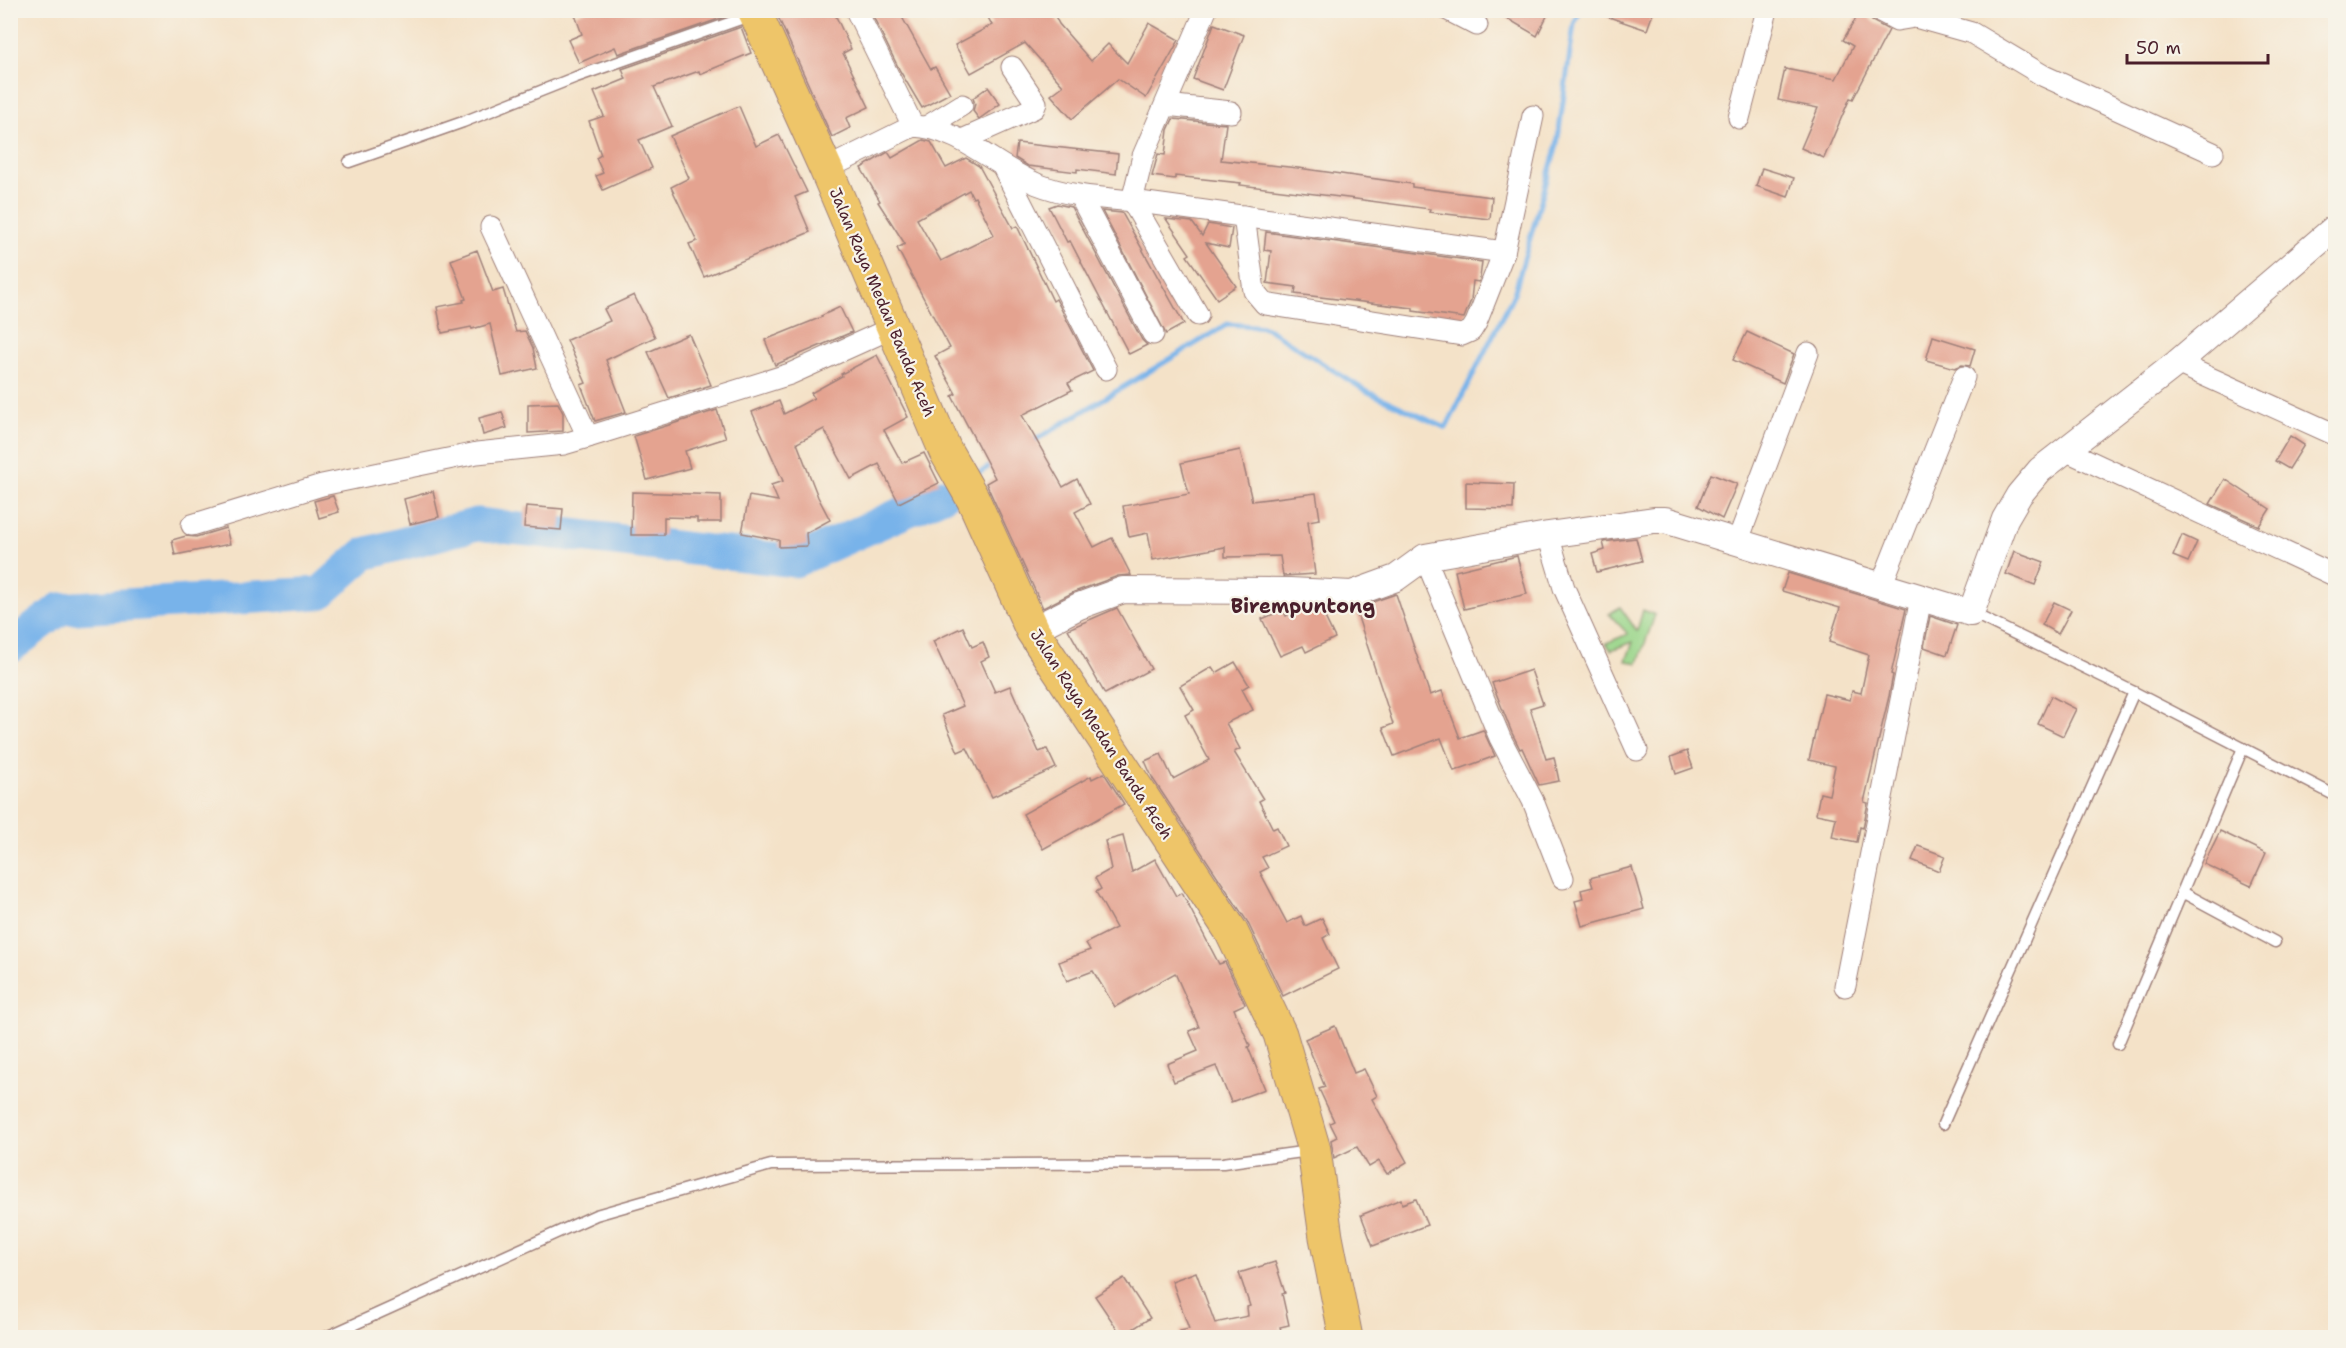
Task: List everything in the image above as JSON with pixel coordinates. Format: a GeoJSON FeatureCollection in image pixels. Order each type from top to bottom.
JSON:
{"type":"FeatureCollection","features":[{"type":"Feature","properties":{"kind":"highway","name":"Jalan Raya Medan Banda Aceh"},"geometry":{"type":"LineString","coordinates":[[754,12],[826,169],[945,450],[973,499],[1032,630],[1231,931],[1280,1034],[1314,1150],[1326,1237],[1346,1338]]}},
{"type":"Feature","properties":{"kind":"street"},"geometry":{"type":"LineString","coordinates":[[856,10],[921,126],[962,140],[1004,169],[1039,185],[1080,196],[1132,201],[1503,252]]}},
{"type":"Feature","properties":{"kind":"street"},"geometry":{"type":"LineString","coordinates":[[1198,315],[1132,201],[1143,156],[1206,10]]}},
{"type":"Feature","properties":{"kind":"street"},"geometry":{"type":"LineString","coordinates":[[1448,10],[1477,25]]}},
{"type":"Feature","properties":{"kind":"street"},"geometry":{"type":"LineString","coordinates":[[1739,118],[1767,10]]}},
{"type":"Feature","properties":{"kind":"street"},"geometry":{"type":"LineString","coordinates":[[1878,10],[1897,20],[1915,17],[1972,33],[2044,76],[2213,153]]}},
{"type":"Feature","properties":{"kind":"street"},"geometry":{"type":"LineString","coordinates":[[962,140],[1034,108],[1036,103],[1012,67]]}},
{"type":"Feature","properties":{"kind":"street"},"geometry":{"type":"LineString","coordinates":[[826,169],[962,105]]}},
{"type":"Feature","properties":{"kind":"street"},"geometry":{"type":"LineString","coordinates":[[1166,105],[1231,112]]}},
{"type":"Feature","properties":{"kind":"street"},"geometry":{"type":"LineString","coordinates":[[1244,216],[1254,291],[1265,304],[1462,335],[1471,331],[1476,323],[1503,252],[1533,116]]}},
{"type":"Feature","properties":{"kind":"street"},"geometry":{"type":"LineString","coordinates":[[1004,169],[1106,369]]}},
{"type":"Feature","properties":{"kind":"street"},"geometry":{"type":"LineString","coordinates":[[1080,196],[1153,334]]}},
{"type":"Feature","properties":{"kind":"street"},"geometry":{"type":"LineString","coordinates":[[1032,630],[1079,606],[1122,590],[1290,591],[1352,594],[1396,578],[1425,557],[1654,519],[1665,520],[1972,613],[2005,519],[2014,503],[2040,470],[2177,363],[2336,226]]}},
{"type":"Feature","properties":{"kind":"street"},"geometry":{"type":"LineString","coordinates":[[491,227],[588,438]]}},
{"type":"Feature","properties":{"kind":"street"},"geometry":{"type":"LineString","coordinates":[[192,525],[322,485],[477,453],[564,444],[588,438],[790,374],[894,327]]}},
{"type":"Feature","properties":{"kind":"street"},"geometry":{"type":"LineString","coordinates":[[1737,543],[1808,353]]}},
{"type":"Feature","properties":{"kind":"street"},"geometry":{"type":"LineString","coordinates":[[2177,363],[2336,435]]}},
{"type":"Feature","properties":{"kind":"street"},"geometry":{"type":"LineString","coordinates":[[1881,586],[1964,377]]}},
{"type":"Feature","properties":{"kind":"street"},"geometry":{"type":"LineString","coordinates":[[2065,450],[2336,576]]}},
{"type":"Feature","properties":{"kind":"street"},"geometry":{"type":"LineString","coordinates":[[1548,535],[1564,588],[1637,750]]}},
{"type":"Feature","properties":{"kind":"street"},"geometry":{"type":"LineString","coordinates":[[1425,557],[1500,738],[1533,801],[1563,878]]}},
{"type":"Feature","properties":{"kind":"street"},"geometry":{"type":"LineString","coordinates":[[1845,986],[1920,598]]}},
{"type":"Feature","properties":{"kind":"lane"},"geometry":{"type":"LineString","coordinates":[[350,162],[463,122],[576,77],[754,12]]}},
{"type":"Feature","properties":{"kind":"lane"},"geometry":{"type":"LineString","coordinates":[[1972,613],[2134,692],[2336,796]]}},
{"type":"Feature","properties":{"kind":"lane"},"geometry":{"type":"LineString","coordinates":[[1943,1124],[2134,692]]}},
{"type":"Feature","properties":{"kind":"lane"},"geometry":{"type":"LineString","coordinates":[[2118,1044],[2243,748]]}},
{"type":"Feature","properties":{"kind":"lane"},"geometry":{"type":"LineString","coordinates":[[2182,892],[2275,942]]}},
{"type":"Feature","properties":{"kind":"lane"},"geometry":{"type":"LineString","coordinates":[[324,1338],[596,1215],[771,1165],[1223,1162],[1314,1150]]}},
{"type":"Feature","properties":{"kind":"green space"},"geometry":{"type":"Polygon","coordinates":[[[1620,607],[1637,631],[1643,610],[1655,615],[1638,663],[1626,661],[1633,642],[1611,650],[1606,643],[1628,634],[1609,614],[1620,607]]]}},
{"type":"Feature","properties":{"kind":"building"},"geometry":{"type":"Polygon","coordinates":[[[587,10],[731,10],[733,14],[618,54],[615,47],[579,63],[568,40],[582,34],[575,15],[587,10]]]}},
{"type":"Feature","properties":{"kind":"building"},"geometry":{"type":"Polygon","coordinates":[[[775,10],[833,10],[851,49],[843,53],[869,107],[846,118],[850,128],[832,137],[775,10]]]}},
{"type":"Feature","properties":{"kind":"building"},"geometry":{"type":"Polygon","coordinates":[[[870,10],[898,10],[931,69],[935,67],[950,93],[922,108],[900,71],[870,10]]]}},
{"type":"Feature","properties":{"kind":"building"},"geometry":{"type":"Polygon","coordinates":[[[984,10],[1052,10],[1059,24],[1091,61],[1108,44],[1127,63],[1149,23],[1179,40],[1146,98],[1118,79],[1072,119],[1051,95],[1063,86],[1025,43],[971,73],[955,45],[992,25],[984,10]]]}},
{"type":"Feature","properties":{"kind":"building"},"geometry":{"type":"Polygon","coordinates":[[[1493,10],[1550,10],[1537,36],[1493,10]]]}},
{"type":"Feature","properties":{"kind":"building"},"geometry":{"type":"Polygon","coordinates":[[[1597,10],[1654,10],[1647,30],[1597,13],[1597,10]]]}},
{"type":"Feature","properties":{"kind":"building"},"geometry":{"type":"Polygon","coordinates":[[[1861,10],[1872,21],[1889,30],[1853,99],[1850,98],[1824,158],[1801,148],[1818,108],[1778,100],[1785,69],[1836,79],[1853,46],[1843,40],[1861,10]]]}},
{"type":"Feature","properties":{"kind":"building"},"geometry":{"type":"Polygon","coordinates":[[[1214,24],[1244,35],[1223,90],[1193,79],[1214,24]]]}},
{"type":"Feature","properties":{"kind":"building"},"geometry":{"type":"Polygon","coordinates":[[[741,27],[751,53],[700,74],[699,71],[654,87],[672,126],[639,140],[652,168],[603,190],[596,176],[603,173],[596,158],[601,155],[589,121],[604,116],[594,92],[626,79],[622,69],[741,27]]]}},
{"type":"Feature","properties":{"kind":"building"},"geometry":{"type":"Polygon","coordinates":[[[988,87],[1000,104],[979,119],[973,111],[975,104],[973,98],[988,87]]]}},
{"type":"Feature","properties":{"kind":"building"},"geometry":{"type":"Polygon","coordinates":[[[739,106],[756,146],[779,135],[807,192],[795,197],[810,232],[704,277],[689,244],[697,241],[671,187],[689,178],[670,136],[739,106]]]}},
{"type":"Feature","properties":{"kind":"building"},"geometry":{"type":"Polygon","coordinates":[[[1173,119],[1226,124],[1221,160],[1298,168],[1412,184],[1412,187],[1492,197],[1490,219],[1429,212],[1430,209],[1240,185],[1241,183],[1175,176],[1175,179],[1152,176],[1158,154],[1165,155],[1168,130],[1173,119]]]}},
{"type":"Feature","properties":{"kind":"building"},"geometry":{"type":"Polygon","coordinates":[[[923,140],[931,142],[946,168],[966,158],[979,166],[1013,228],[1017,226],[1053,301],[1056,299],[1093,371],[1068,383],[1072,390],[1022,415],[1063,487],[1077,479],[1090,504],[1075,512],[1094,547],[1112,538],[1131,575],[1118,576],[1074,592],[1043,608],[986,483],[995,478],[952,396],[956,394],[935,356],[950,348],[897,248],[905,244],[878,202],[880,201],[861,168],[888,152],[892,158],[923,140]],[[969,190],[917,219],[941,261],[994,235],[975,197],[973,198],[969,190]]]}},
{"type":"Feature","properties":{"kind":"building"},"geometry":{"type":"Polygon","coordinates":[[[1017,143],[1118,154],[1116,174],[1028,166],[1015,158],[1017,143]]]}},
{"type":"Feature","properties":{"kind":"building"},"geometry":{"type":"Polygon","coordinates":[[[1762,168],[1794,178],[1788,197],[1756,186],[1762,168]]]}},
{"type":"Feature","properties":{"kind":"building"},"geometry":{"type":"Polygon","coordinates":[[[1057,204],[1071,207],[1142,340],[1147,345],[1129,354],[1070,241],[1067,242],[1049,207],[1057,204]]]}},
{"type":"Feature","properties":{"kind":"building"},"geometry":{"type":"Polygon","coordinates":[[[1102,211],[1122,213],[1184,324],[1166,334],[1102,211]]]}},
{"type":"Feature","properties":{"kind":"building"},"geometry":{"type":"Polygon","coordinates":[[[1166,219],[1192,222],[1202,236],[1208,224],[1232,228],[1229,248],[1206,243],[1236,286],[1217,299],[1187,256],[1190,254],[1166,219]]]}},
{"type":"Feature","properties":{"kind":"building"},"geometry":{"type":"Polygon","coordinates":[[[1266,232],[1482,262],[1480,278],[1479,282],[1473,281],[1471,300],[1464,318],[1413,311],[1413,308],[1295,294],[1296,287],[1267,283],[1271,251],[1264,250],[1266,232]]]}},
{"type":"Feature","properties":{"kind":"building"},"geometry":{"type":"Polygon","coordinates":[[[477,250],[493,292],[503,289],[516,332],[525,331],[533,348],[537,368],[502,376],[490,324],[442,333],[437,307],[464,302],[463,300],[466,299],[451,260],[477,250]]]}},
{"type":"Feature","properties":{"kind":"building"},"geometry":{"type":"Polygon","coordinates":[[[634,295],[655,337],[606,360],[626,412],[595,421],[581,385],[586,383],[567,340],[610,321],[604,309],[634,295]]]}},
{"type":"Feature","properties":{"kind":"building"},"geometry":{"type":"Polygon","coordinates":[[[840,307],[852,332],[775,365],[765,340],[822,317],[840,307]]]}},
{"type":"Feature","properties":{"kind":"building"},"geometry":{"type":"Polygon","coordinates":[[[1747,332],[1794,354],[1783,383],[1733,360],[1747,332]]]}},
{"type":"Feature","properties":{"kind":"building"},"geometry":{"type":"Polygon","coordinates":[[[689,334],[711,385],[669,398],[648,352],[689,334]]]}},
{"type":"Feature","properties":{"kind":"building"},"geometry":{"type":"Polygon","coordinates":[[[1933,336],[1975,349],[1970,366],[1962,365],[1955,368],[1926,360],[1933,336]]]}},
{"type":"Feature","properties":{"kind":"building"},"geometry":{"type":"Polygon","coordinates":[[[877,355],[908,417],[884,430],[902,463],[924,453],[939,483],[899,503],[879,464],[851,479],[824,429],[797,443],[818,497],[830,520],[806,533],[807,546],[779,547],[779,540],[742,533],[749,496],[778,501],[771,485],[783,481],[752,412],[779,401],[784,414],[814,398],[811,393],[877,355]]]}},
{"type":"Feature","properties":{"kind":"building"},"geometry":{"type":"Polygon","coordinates":[[[558,403],[563,413],[563,431],[528,433],[528,404],[558,403]]]}},
{"type":"Feature","properties":{"kind":"building"},"geometry":{"type":"Polygon","coordinates":[[[717,410],[726,438],[685,451],[690,468],[647,480],[634,436],[717,410]]]}},
{"type":"Feature","properties":{"kind":"building"},"geometry":{"type":"Polygon","coordinates":[[[502,412],[507,428],[483,435],[479,418],[502,412]]]}},
{"type":"Feature","properties":{"kind":"building"},"geometry":{"type":"Polygon","coordinates":[[[2290,436],[2304,445],[2289,469],[2275,461],[2290,436]]]}},
{"type":"Feature","properties":{"kind":"building"},"geometry":{"type":"Polygon","coordinates":[[[1240,450],[1252,501],[1316,493],[1320,519],[1308,521],[1315,574],[1283,576],[1280,556],[1225,557],[1225,547],[1153,560],[1148,533],[1129,537],[1123,506],[1189,494],[1181,463],[1240,450]]]}},
{"type":"Feature","properties":{"kind":"building"},"geometry":{"type":"Polygon","coordinates":[[[1711,474],[1737,484],[1722,519],[1698,506],[1711,474]]]}},
{"type":"Feature","properties":{"kind":"building"},"geometry":{"type":"Polygon","coordinates":[[[2225,479],[2270,509],[2259,526],[2210,504],[2225,479]]]}},
{"type":"Feature","properties":{"kind":"building"},"geometry":{"type":"Polygon","coordinates":[[[1466,482],[1514,484],[1513,509],[1466,508],[1466,482]]]}},
{"type":"Feature","properties":{"kind":"building"},"geometry":{"type":"Polygon","coordinates":[[[433,491],[439,517],[410,524],[404,499],[433,491]]]}},
{"type":"Feature","properties":{"kind":"building"},"geometry":{"type":"Polygon","coordinates":[[[632,492],[721,495],[721,522],[697,522],[697,518],[664,517],[664,535],[631,535],[632,492]]]}},
{"type":"Feature","properties":{"kind":"building"},"geometry":{"type":"Polygon","coordinates":[[[333,496],[339,512],[319,518],[314,501],[333,496]]]}},
{"type":"Feature","properties":{"kind":"building"},"geometry":{"type":"Polygon","coordinates":[[[526,506],[563,509],[561,530],[524,527],[526,506]]]}},
{"type":"Feature","properties":{"kind":"building"},"geometry":{"type":"Polygon","coordinates":[[[226,528],[230,544],[175,555],[172,540],[186,536],[196,537],[226,528]]]}},
{"type":"Feature","properties":{"kind":"building"},"geometry":{"type":"Polygon","coordinates":[[[2182,535],[2197,542],[2188,562],[2173,556],[2182,535]]]}},
{"type":"Feature","properties":{"kind":"building"},"geometry":{"type":"Polygon","coordinates":[[[1636,538],[1642,561],[1597,572],[1592,554],[1605,550],[1603,542],[1636,538]]]}},
{"type":"Feature","properties":{"kind":"building"},"geometry":{"type":"Polygon","coordinates":[[[2014,551],[2044,562],[2035,585],[2006,574],[2014,551]]]}},
{"type":"Feature","properties":{"kind":"building"},"geometry":{"type":"Polygon","coordinates":[[[1517,556],[1527,594],[1464,609],[1455,571],[1517,556]]]}},
{"type":"Feature","properties":{"kind":"building"},"geometry":{"type":"Polygon","coordinates":[[[1788,573],[1906,609],[1891,674],[1893,675],[1889,696],[1864,802],[1868,803],[1863,828],[1860,827],[1857,842],[1832,837],[1836,818],[1816,814],[1820,793],[1829,795],[1835,766],[1809,760],[1824,694],[1850,700],[1852,691],[1861,693],[1869,655],[1829,642],[1840,608],[1782,591],[1788,573]]]}},
{"type":"Feature","properties":{"kind":"building"},"geometry":{"type":"Polygon","coordinates":[[[1396,594],[1430,695],[1442,691],[1460,738],[1483,730],[1495,756],[1454,771],[1441,738],[1394,756],[1383,728],[1393,724],[1355,608],[1396,594]]]}},
{"type":"Feature","properties":{"kind":"building"},"geometry":{"type":"Polygon","coordinates":[[[2054,602],[2071,610],[2058,634],[2042,625],[2054,602]]]}},
{"type":"Feature","properties":{"kind":"building"},"geometry":{"type":"Polygon","coordinates":[[[1305,607],[1320,607],[1335,638],[1306,652],[1303,646],[1280,656],[1262,619],[1283,610],[1286,616],[1305,607]]]}},
{"type":"Feature","properties":{"kind":"building"},"geometry":{"type":"Polygon","coordinates":[[[1117,608],[1151,669],[1105,694],[1068,629],[1117,608]]]}},
{"type":"Feature","properties":{"kind":"building"},"geometry":{"type":"Polygon","coordinates":[[[1930,616],[1957,625],[1947,655],[1924,647],[1930,616]]]}},
{"type":"Feature","properties":{"kind":"building"},"geometry":{"type":"Polygon","coordinates":[[[963,627],[972,647],[983,642],[989,657],[981,661],[995,692],[1010,686],[1039,752],[1047,749],[1056,768],[992,797],[967,748],[958,752],[942,715],[963,706],[933,641],[963,627]]]}},
{"type":"Feature","properties":{"kind":"building"},"geometry":{"type":"Polygon","coordinates":[[[1235,662],[1249,685],[1242,689],[1253,710],[1226,723],[1240,749],[1234,752],[1263,799],[1259,801],[1273,829],[1277,827],[1286,846],[1262,857],[1268,868],[1260,872],[1287,923],[1301,916],[1305,926],[1322,918],[1330,934],[1323,938],[1338,969],[1283,996],[1247,921],[1153,779],[1145,761],[1161,754],[1173,779],[1209,760],[1185,715],[1194,710],[1180,686],[1212,667],[1216,673],[1235,662]]]}},
{"type":"Feature","properties":{"kind":"building"},"geometry":{"type":"Polygon","coordinates":[[[1531,670],[1543,704],[1530,708],[1546,759],[1554,757],[1559,781],[1539,785],[1522,748],[1520,749],[1512,733],[1492,683],[1531,670]]]}},
{"type":"Feature","properties":{"kind":"building"},"geometry":{"type":"Polygon","coordinates":[[[2051,696],[2076,709],[2063,736],[2038,724],[2051,696]]]}},
{"type":"Feature","properties":{"kind":"building"},"geometry":{"type":"Polygon","coordinates":[[[1687,751],[1693,768],[1676,774],[1671,757],[1687,751]]]}},
{"type":"Feature","properties":{"kind":"building"},"geometry":{"type":"Polygon","coordinates":[[[1104,773],[1124,804],[1043,849],[1023,814],[1091,776],[1092,779],[1104,773]]]}},
{"type":"Feature","properties":{"kind":"building"},"geometry":{"type":"Polygon","coordinates":[[[2220,831],[2266,853],[2251,886],[2204,864],[2220,831]]]}},
{"type":"Feature","properties":{"kind":"building"},"geometry":{"type":"Polygon","coordinates":[[[1123,836],[1132,872],[1155,859],[1176,896],[1182,893],[1219,964],[1225,962],[1245,1004],[1234,1009],[1265,1089],[1231,1102],[1216,1066],[1174,1082],[1167,1064],[1198,1051],[1189,1031],[1199,1027],[1175,973],[1115,1007],[1093,971],[1067,981],[1059,962],[1090,950],[1086,943],[1116,928],[1096,892],[1101,889],[1095,878],[1111,869],[1105,841],[1123,836]]]}},
{"type":"Feature","properties":{"kind":"building"},"geometry":{"type":"Polygon","coordinates":[[[1918,846],[1945,856],[1939,871],[1912,860],[1918,846]]]}},
{"type":"Feature","properties":{"kind":"building"},"geometry":{"type":"Polygon","coordinates":[[[1632,867],[1644,909],[1582,926],[1575,901],[1583,899],[1581,890],[1593,887],[1590,878],[1632,867]]]}},
{"type":"Feature","properties":{"kind":"building"},"geometry":{"type":"Polygon","coordinates":[[[1335,1026],[1354,1073],[1364,1069],[1377,1096],[1372,1099],[1407,1162],[1387,1174],[1379,1161],[1369,1167],[1357,1147],[1334,1158],[1331,1140],[1337,1137],[1330,1123],[1334,1121],[1319,1089],[1325,1087],[1305,1039],[1335,1026]]]}},
{"type":"Feature","properties":{"kind":"building"},"geometry":{"type":"Polygon","coordinates":[[[1401,1199],[1402,1204],[1416,1199],[1427,1225],[1373,1246],[1361,1215],[1401,1199]]]}},
{"type":"Feature","properties":{"kind":"building"},"geometry":{"type":"Polygon","coordinates":[[[1275,1262],[1285,1293],[1282,1294],[1289,1325],[1280,1327],[1283,1338],[1181,1338],[1180,1331],[1189,1329],[1172,1281],[1196,1272],[1215,1323],[1248,1316],[1247,1307],[1250,1306],[1239,1273],[1275,1262]]]}},
{"type":"Feature","properties":{"kind":"building"},"geometry":{"type":"Polygon","coordinates":[[[1124,1278],[1150,1318],[1122,1336],[1095,1296],[1124,1278]]]}},
{"type":"Feature","properties":{"kind":"waterway"},"geometry":{"type":"LineString","coordinates":[[1032,442],[1228,324],[1265,327],[1366,391],[1446,428],[1514,294],[1557,145],[1574,24],[1581,10]]}},
{"type":"Feature","properties":{"kind":"waterway"},"geometry":{"type":"LineString","coordinates":[[973,477],[995,463]]}},
{"type":"Feature","properties":{"kind":"waterway"},"geometry":{"type":"LineString","coordinates":[[943,495],[954,488]]}},
{"type":"Feature","properties":{"kind":"waterway"},"geometry":{"type":"LineString","coordinates":[[10,647],[60,609],[320,593],[364,554],[477,524],[795,561],[943,495]]}},
{"type":"Feature","properties":{"kind":"district","name":"Birempuntong"},"geometry":{"type":"Point","coordinates":[1303,606]}}]}
